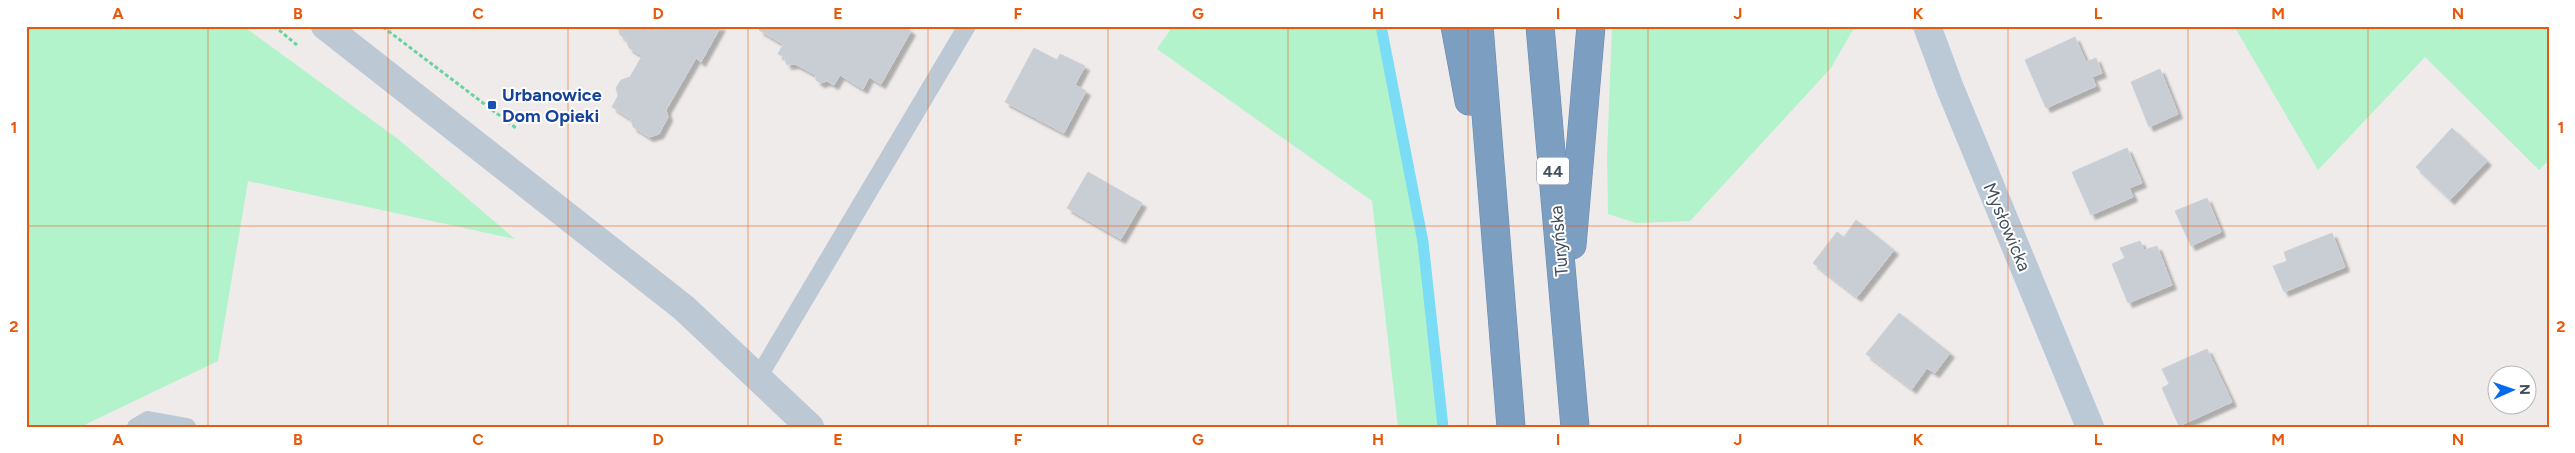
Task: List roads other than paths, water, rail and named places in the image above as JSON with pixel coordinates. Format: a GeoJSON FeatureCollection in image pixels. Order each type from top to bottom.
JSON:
{"type":"FeatureCollection","features":[{"type":"Feature","properties":{"kind":"highway"},"geometry":{"type":"LineString","coordinates":[[1455,26],[1495,232]]}},
{"type":"Feature","properties":{"kind":"highway"},"geometry":{"type":"LineString","coordinates":[[1479,26],[1511,427]]}},
{"type":"Feature","properties":{"kind":"highway","name":"Turyńska"},"geometry":{"type":"LineString","coordinates":[[1540,26],[1576,427]]}},
{"type":"Feature","properties":{"kind":"highway"},"geometry":{"type":"LineString","coordinates":[[1565,316],[1591,26]]}},
{"type":"Feature","properties":{"kind":"street"},"geometry":{"type":"LineString","coordinates":[[325,26],[684,308],[759,376],[810,427]]}},
{"type":"Feature","properties":{"kind":"street","name":"Mysłowicka"},"geometry":{"type":"LineString","coordinates":[[1928,26],[1953,97],[2090,427]]}},
{"type":"Feature","properties":{"kind":"lane"},"geometry":{"type":"LineString","coordinates":[[759,376],[967,26]]}},
{"type":"Feature","properties":{"kind":"lane"},"geometry":{"type":"LineString","coordinates":[[136,427],[148,420],[187,427]]}},
{"type":"Feature","properties":{"kind":"waterway"},"geometry":{"type":"LineString","coordinates":[[1381,26],[1423,242],[1443,427]]}},
{"type":"Feature","properties":{"kind":"place","name":"Urbanowice Dom Opieki"},"geometry":{"type":"Point","coordinates":[492,105]}}]}
